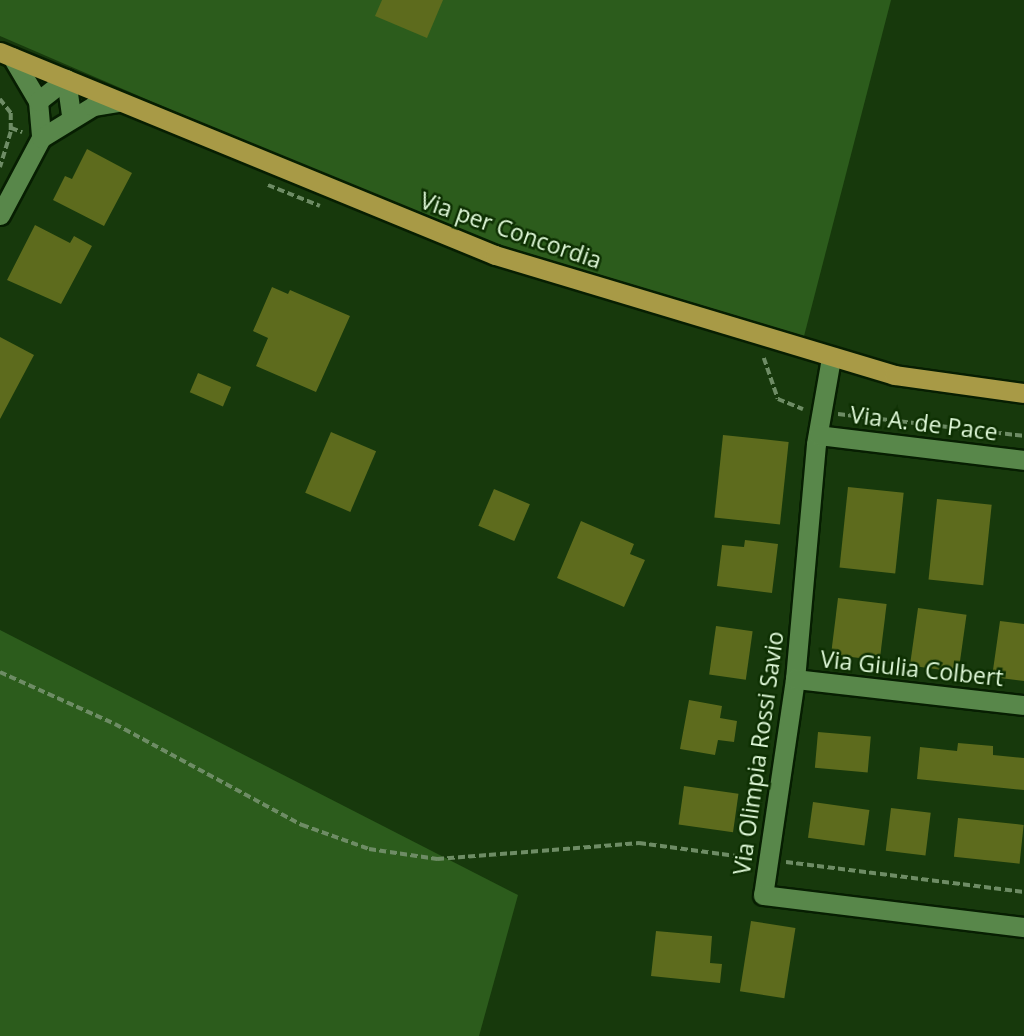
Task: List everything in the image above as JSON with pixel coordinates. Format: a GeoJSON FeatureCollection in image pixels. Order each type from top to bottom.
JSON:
{"type":"FeatureCollection","features":[{"type":"Feature","properties":{"kind":"main road","name":"Via per Concordia"},"geometry":{"type":"LineString","coordinates":[[6,54],[495,255],[894,375],[1024,393]]}},
{"type":"Feature","properties":{"kind":"street"},"geometry":{"type":"LineString","coordinates":[[6,54],[38,101],[41,138]]}},
{"type":"Feature","properties":{"kind":"street"},"geometry":{"type":"LineString","coordinates":[[38,101],[66,79]]}},
{"type":"Feature","properties":{"kind":"street"},"geometry":{"type":"LineString","coordinates":[[66,79],[71,116]]}},
{"type":"Feature","properties":{"kind":"street"},"geometry":{"type":"LineString","coordinates":[[0,215],[41,138],[71,116],[93,106],[119,102]]}},
{"type":"Feature","properties":{"kind":"street","name":"Via Olimpia Rossi Savio"},"geometry":{"type":"LineString","coordinates":[[831,358],[818,435],[795,679],[763,895],[1024,927]]}},
{"type":"Feature","properties":{"kind":"street","name":"Via A. de Pace"},"geometry":{"type":"LineString","coordinates":[[818,435],[1024,460]]}},
{"type":"Feature","properties":{"kind":"street","name":"Via Giulia Colbert"},"geometry":{"type":"LineString","coordinates":[[795,679],[1024,705]]}},
{"type":"Feature","properties":{"kind":"path"},"geometry":{"type":"LineString","coordinates":[[0,99],[11,113],[11,132],[0,167]]}},
{"type":"Feature","properties":{"kind":"path"},"geometry":{"type":"LineString","coordinates":[[0,672],[115,724],[302,825],[369,849],[437,859],[639,843],[1024,892]]}},
{"type":"Feature","properties":{"kind":"green space"},"geometry":{"type":"Polygon","coordinates":[[[0,0],[891,0],[803,340],[488,242],[176,112],[0,36],[0,0]]]}},
{"type":"Feature","properties":{"kind":"green space"},"geometry":{"type":"Polygon","coordinates":[[[0,630],[518,895],[479,1036],[0,1036],[0,630]]]}},
{"type":"Feature","properties":{"kind":"building"},"geometry":{"type":"Polygon","coordinates":[[[382,0],[443,0],[427,38],[375,16],[382,0]]]}},
{"type":"Feature","properties":{"kind":"building"},"geometry":{"type":"Polygon","coordinates":[[[87,149],[132,173],[104,226],[53,200],[65,176],[72,179],[87,149]]]}},
{"type":"Feature","properties":{"kind":"building"},"geometry":{"type":"Polygon","coordinates":[[[35,225],[70,243],[74,236],[92,246],[61,304],[7,280],[35,225]]]}},
{"type":"Feature","properties":{"kind":"building"},"geometry":{"type":"Polygon","coordinates":[[[272,287],[288,294],[290,290],[350,316],[316,392],[256,366],[268,338],[253,331],[272,287]]]}},
{"type":"Feature","properties":{"kind":"building"},"geometry":{"type":"Polygon","coordinates":[[[0,337],[34,355],[0,419],[0,337]]]}},
{"type":"Feature","properties":{"kind":"building"},"geometry":{"type":"Polygon","coordinates":[[[198,373],[231,387],[223,406],[190,392],[198,373]]]}},
{"type":"Feature","properties":{"kind":"building"},"geometry":{"type":"Polygon","coordinates":[[[331,432],[376,451],[350,512],[305,493],[331,432]]]}},
{"type":"Feature","properties":{"kind":"building"},"geometry":{"type":"Polygon","coordinates":[[[723,435],[789,442],[780,524],[714,518],[723,435]]]}},
{"type":"Feature","properties":{"kind":"building"},"geometry":{"type":"Polygon","coordinates":[[[848,487],[904,493],[895,573],[840,568],[848,487]]]}},
{"type":"Feature","properties":{"kind":"building"},"geometry":{"type":"Polygon","coordinates":[[[494,489],[530,504],[514,541],[478,526],[494,489]]]}},
{"type":"Feature","properties":{"kind":"building"},"geometry":{"type":"Polygon","coordinates":[[[937,499],[992,505],[983,585],[929,580],[937,499]]]}},
{"type":"Feature","properties":{"kind":"building"},"geometry":{"type":"Polygon","coordinates":[[[581,521],[634,544],[630,554],[645,560],[624,607],[557,578],[581,521]]]}},
{"type":"Feature","properties":{"kind":"building"},"geometry":{"type":"Polygon","coordinates":[[[745,540],[778,544],[772,593],[717,586],[722,545],[744,547],[745,540]]]}},
{"type":"Feature","properties":{"kind":"building"},"geometry":{"type":"Polygon","coordinates":[[[838,598],[887,604],[880,661],[831,655],[838,598]]]}},
{"type":"Feature","properties":{"kind":"building"},"geometry":{"type":"Polygon","coordinates":[[[918,608],[967,615],[958,672],[910,665],[918,608]]]}},
{"type":"Feature","properties":{"kind":"building"},"geometry":{"type":"Polygon","coordinates":[[[1000,621],[1024,624],[1024,681],[992,677],[1000,621]]]}},
{"type":"Feature","properties":{"kind":"building"},"geometry":{"type":"Polygon","coordinates":[[[716,626],[753,631],[746,680],[709,675],[716,626]]]}},
{"type":"Feature","properties":{"kind":"building"},"geometry":{"type":"Polygon","coordinates":[[[689,700],[722,706],[720,718],[737,721],[734,742],[718,740],[715,755],[680,749],[689,700]]]}},
{"type":"Feature","properties":{"kind":"building"},"geometry":{"type":"Polygon","coordinates":[[[818,732],[871,737],[868,772],[815,768],[818,732]]]}},
{"type":"Feature","properties":{"kind":"building"},"geometry":{"type":"Polygon","coordinates":[[[958,743],[993,746],[993,755],[1024,758],[1024,790],[917,779],[920,747],[957,751],[958,743]]]}},
{"type":"Feature","properties":{"kind":"building"},"geometry":{"type":"Polygon","coordinates":[[[684,786],[738,794],[733,832],[679,825],[684,786]]]}},
{"type":"Feature","properties":{"kind":"building"},"geometry":{"type":"Polygon","coordinates":[[[813,802],[869,810],[864,846],[808,838],[813,802]]]}},
{"type":"Feature","properties":{"kind":"building"},"geometry":{"type":"Polygon","coordinates":[[[891,808],[931,813],[925,856],[886,851],[891,808]]]}},
{"type":"Feature","properties":{"kind":"building"},"geometry":{"type":"Polygon","coordinates":[[[958,818],[1024,825],[1020,864],[954,857],[958,818]]]}},
{"type":"Feature","properties":{"kind":"building"},"geometry":{"type":"Polygon","coordinates":[[[751,921],[795,928],[784,998],[740,991],[751,921]]]}},
{"type":"Feature","properties":{"kind":"building"},"geometry":{"type":"Polygon","coordinates":[[[656,931],[712,936],[710,963],[722,964],[720,983],[651,976],[656,931]]]}}]}
